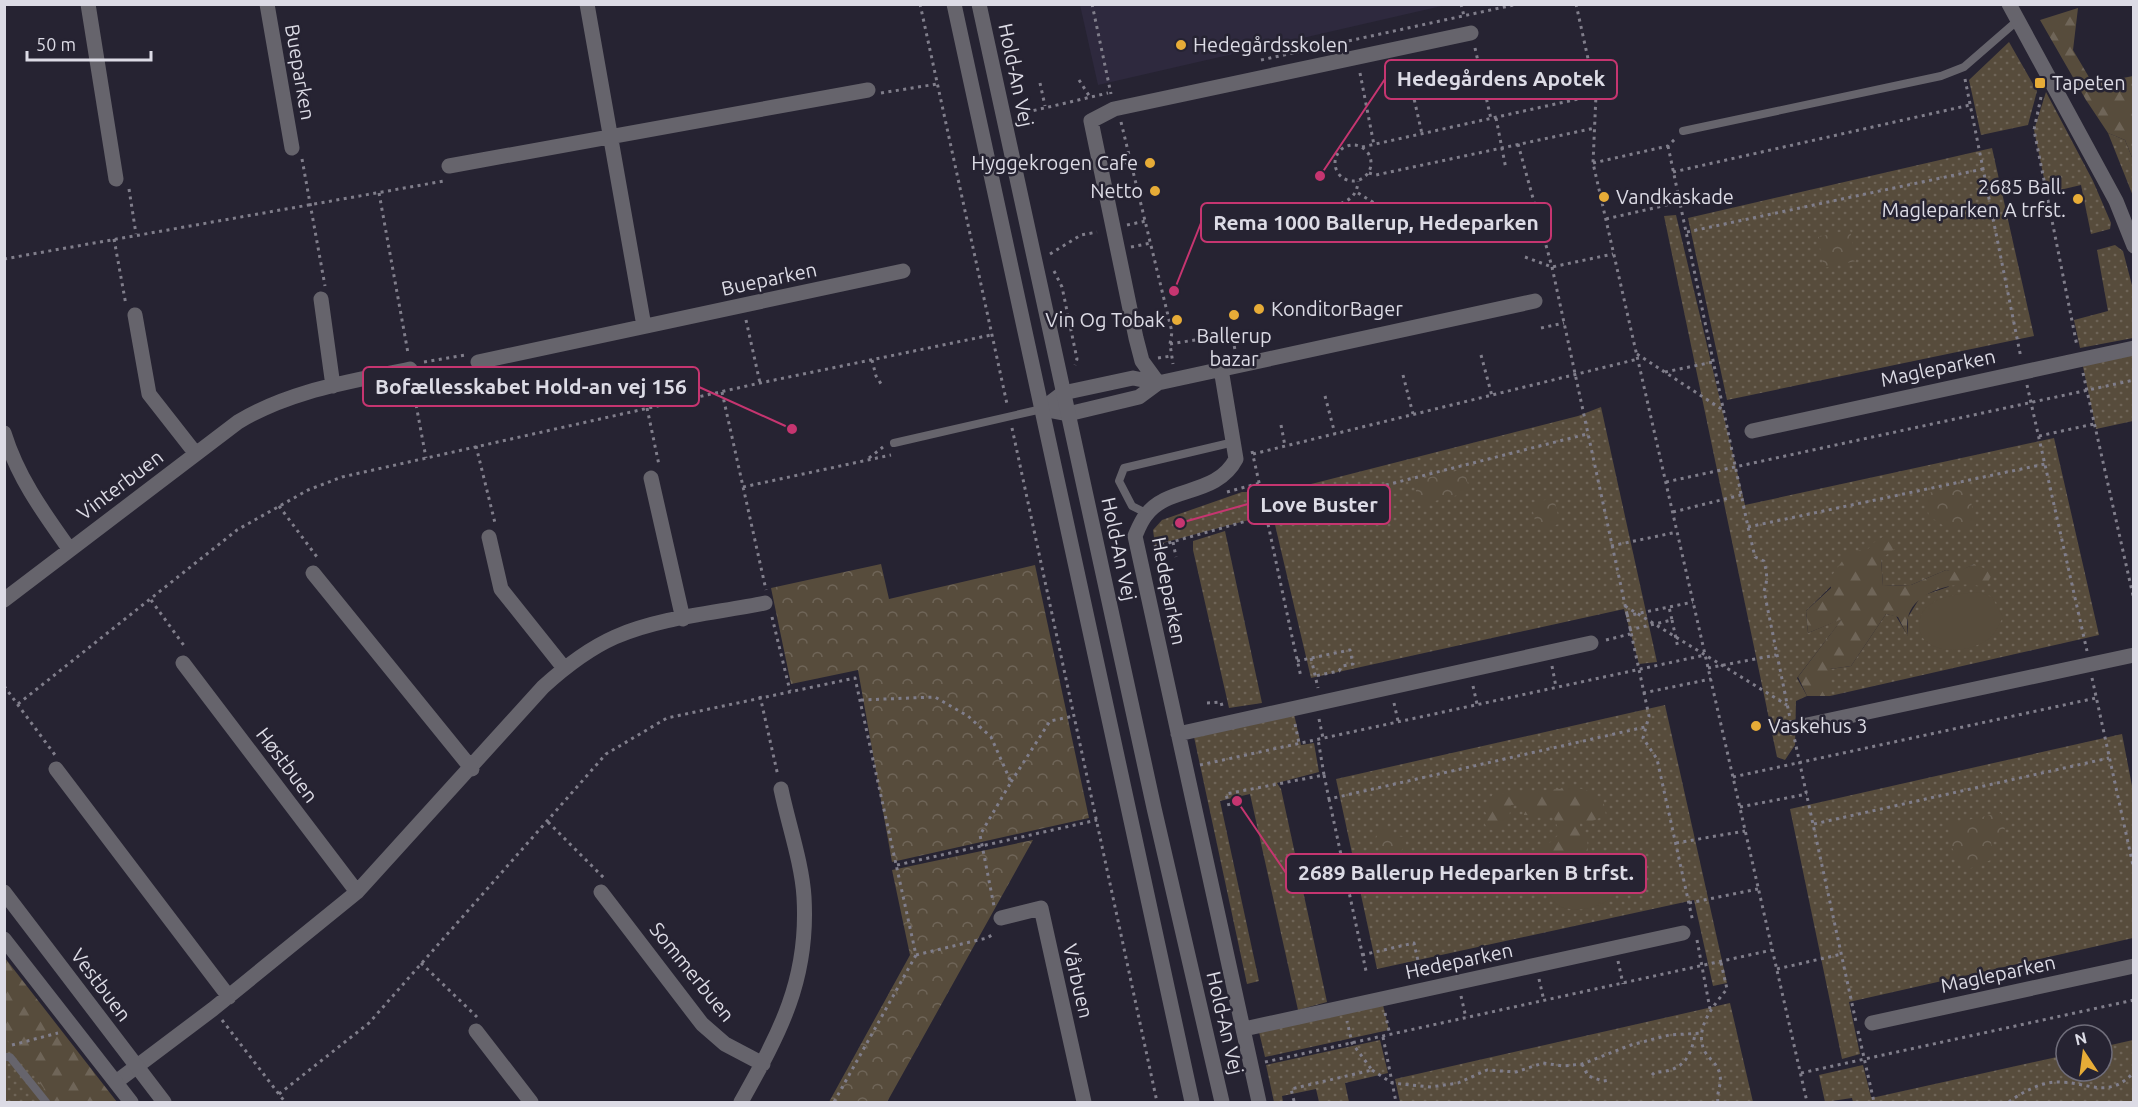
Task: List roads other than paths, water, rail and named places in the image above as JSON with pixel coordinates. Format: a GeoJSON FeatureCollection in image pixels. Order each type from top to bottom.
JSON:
{"type":"FeatureCollection","features":[{"type":"Feature","properties":{"kind":"street"},"geometry":{"type":"LineString","coordinates":[[88,4],[116,179]]}},
{"type":"Feature","properties":{"kind":"street","name":"Bueparken"},"geometry":{"type":"LineString","coordinates":[[267,4],[292,147]]}},
{"type":"Feature","properties":{"kind":"street"},"geometry":{"type":"LineString","coordinates":[[587,4],[644,326]]}},
{"type":"Feature","properties":{"kind":"street"},"geometry":{"type":"LineString","coordinates":[[954,4],[1192,1102]]}},
{"type":"Feature","properties":{"kind":"street","name":"Hold-An Vej"},"geometry":{"type":"LineString","coordinates":[[979,4],[1063,393],[1222,1102]]}},
{"type":"Feature","properties":{"kind":"street"},"geometry":{"type":"LineString","coordinates":[[2008,4],[2116,201],[2133,246]]}},
{"type":"Feature","properties":{"kind":"street"},"geometry":{"type":"LineString","coordinates":[[1158,383],[1142,361],[1136,338],[1091,121],[1114,109],[1471,33]]}},
{"type":"Feature","properties":{"kind":"street"},"geometry":{"type":"LineString","coordinates":[[449,166],[868,90]]}},
{"type":"Feature","properties":{"kind":"street","name":"Bueparken"},"geometry":{"type":"LineString","coordinates":[[478,362],[903,271]]}},
{"type":"Feature","properties":{"kind":"street"},"geometry":{"type":"LineString","coordinates":[[321,299],[333,386]]}},
{"type":"Feature","properties":{"kind":"street"},"geometry":{"type":"LineString","coordinates":[[1042,409],[1063,393],[1133,378],[1158,383],[1535,301]]}},
{"type":"Feature","properties":{"kind":"street","name":"Vinterbuen"},"geometry":{"type":"LineString","coordinates":[[135,315],[148,394],[196,454]]}},
{"type":"Feature","properties":{"kind":"street","name":"Magleparken"},"geometry":{"type":"LineString","coordinates":[[1752,431],[2133,348]]}},
{"type":"Feature","properties":{"kind":"street","name":"Vinterbuen"},"geometry":{"type":"LineString","coordinates":[[4,600],[196,454],[263,407],[291,395],[410,366]]}},
{"type":"Feature","properties":{"kind":"street","name":"Hedeparken"},"geometry":{"type":"LineString","coordinates":[[1221,369],[1236,459],[1229,472],[1199,488],[1165,500],[1146,513],[1135,536],[1259,1102]]}},
{"type":"Feature","properties":{"kind":"street"},"geometry":{"type":"LineString","coordinates":[[1042,409],[1068,414],[1139,397],[1158,383]]}},
{"type":"Feature","properties":{"kind":"street","name":"Vinterbuen"},"geometry":{"type":"LineString","coordinates":[[4,434],[13,462],[25,485],[70,550]]}},
{"type":"Feature","properties":{"kind":"street"},"geometry":{"type":"LineString","coordinates":[[651,478],[683,619]]}},
{"type":"Feature","properties":{"kind":"street"},"geometry":{"type":"LineString","coordinates":[[489,537],[501,589],[564,668]]}},
{"type":"Feature","properties":{"kind":"street"},"geometry":{"type":"LineString","coordinates":[[313,573],[472,769]]}},
{"type":"Feature","properties":{"kind":"street"},"geometry":{"type":"LineString","coordinates":[[116,1082],[229,997],[357,892],[472,769],[543,687],[564,668],[615,637],[636,629],[768,603]]}},
{"type":"Feature","properties":{"kind":"street"},"geometry":{"type":"LineString","coordinates":[[1178,734],[1591,643]]}},
{"type":"Feature","properties":{"kind":"street"},"geometry":{"type":"LineString","coordinates":[[1807,725],[2133,655]]}},
{"type":"Feature","properties":{"kind":"street","name":"Høstbuen"},"geometry":{"type":"LineString","coordinates":[[183,663],[357,892]]}},
{"type":"Feature","properties":{"kind":"street"},"geometry":{"type":"LineString","coordinates":[[56,769],[229,997]]}},
{"type":"Feature","properties":{"kind":"street"},"geometry":{"type":"LineString","coordinates":[[741,1102],[763,1064],[792,1003],[804,951],[804,895],[781,789]]}},
{"type":"Feature","properties":{"kind":"street","name":"Vestbuen"},"geometry":{"type":"LineString","coordinates":[[4,892],[164,1102]]}},
{"type":"Feature","properties":{"kind":"street","name":"Sommerbuen"},"geometry":{"type":"LineString","coordinates":[[602,892],[702,1023],[725,1044],[763,1064]]}},
{"type":"Feature","properties":{"kind":"street","name":"Vårbuen"},"geometry":{"type":"LineString","coordinates":[[1001,918],[1041,908],[1084,1102]]}},
{"type":"Feature","properties":{"kind":"street","name":"Hedeparken"},"geometry":{"type":"LineString","coordinates":[[1244,1029],[1683,933]]}},
{"type":"Feature","properties":{"kind":"street"},"geometry":{"type":"LineString","coordinates":[[4,939],[131,1102]]}},
{"type":"Feature","properties":{"kind":"street","name":"Magleparken"},"geometry":{"type":"LineString","coordinates":[[1872,1023],[2133,966]]}},
{"type":"Feature","properties":{"kind":"street"},"geometry":{"type":"LineString","coordinates":[[476,1031],[531,1102]]}},
{"type":"Feature","properties":{"kind":"lane"},"geometry":{"type":"LineString","coordinates":[[1683,131],[1941,76],[1964,67],[2017,21]]}},
{"type":"Feature","properties":{"kind":"lane"},"geometry":{"type":"LineString","coordinates":[[894,443],[1042,409]]}},
{"type":"Feature","properties":{"kind":"lane"},"geometry":{"type":"LineString","coordinates":[[1146,513],[1132,506],[1119,481],[1124,468],[1234,442]]}},
{"type":"Feature","properties":{"kind":"lane"},"geometry":{"type":"LineString","coordinates":[[4,1057],[10,1057],[46,1102]]}},
{"type":"Feature","properties":{"kind":"place","name":"Hedegårdsskolen"},"geometry":{"type":"Point","coordinates":[1181,45]}},
{"type":"Feature","properties":{"kind":"place","name":"Tapeten"},"geometry":{"type":"Point","coordinates":[2040,83]}},
{"type":"Feature","properties":{"kind":"place","name":"Hyggekrogen Cafe"},"geometry":{"type":"Point","coordinates":[1150,163]}},
{"type":"Feature","properties":{"kind":"place","name":"Hedegårdens Apotek"},"geometry":{"type":"Point","coordinates":[1320,176]}},
{"type":"Feature","properties":{"kind":"place","name":"Netto"},"geometry":{"type":"Point","coordinates":[1155,191]}},
{"type":"Feature","properties":{"kind":"place","name":"Vandkaskade"},"geometry":{"type":"Point","coordinates":[1604,197]}},
{"type":"Feature","properties":{"kind":"place","name":"2685 Ball. Magleparken A trfst."},"geometry":{"type":"Point","coordinates":[2078,199]}},
{"type":"Feature","properties":{"kind":"place","name":"Rema 1000 Ballerup, Hedeparken"},"geometry":{"type":"Point","coordinates":[1174,291]}},
{"type":"Feature","properties":{"kind":"place","name":"KonditorBager"},"geometry":{"type":"Point","coordinates":[1259,309]}},
{"type":"Feature","properties":{"kind":"place","name":"Ballerup bazar"},"geometry":{"type":"Point","coordinates":[1234,315]}},
{"type":"Feature","properties":{"kind":"place","name":"Vin Og Tobak"},"geometry":{"type":"Point","coordinates":[1177,320]}},
{"type":"Feature","properties":{"kind":"place","name":"Bofællesskabet Hold-an vej 156"},"geometry":{"type":"Point","coordinates":[792,429]}},
{"type":"Feature","properties":{"kind":"place","name":"Love Buster"},"geometry":{"type":"Point","coordinates":[1180,523]}},
{"type":"Feature","properties":{"kind":"place","name":"Vaskehus 3"},"geometry":{"type":"Point","coordinates":[1756,726]}},
{"type":"Feature","properties":{"kind":"place","name":"2689 Ballerup Hedeparken B trfst."},"geometry":{"type":"Point","coordinates":[1237,801]}}]}
